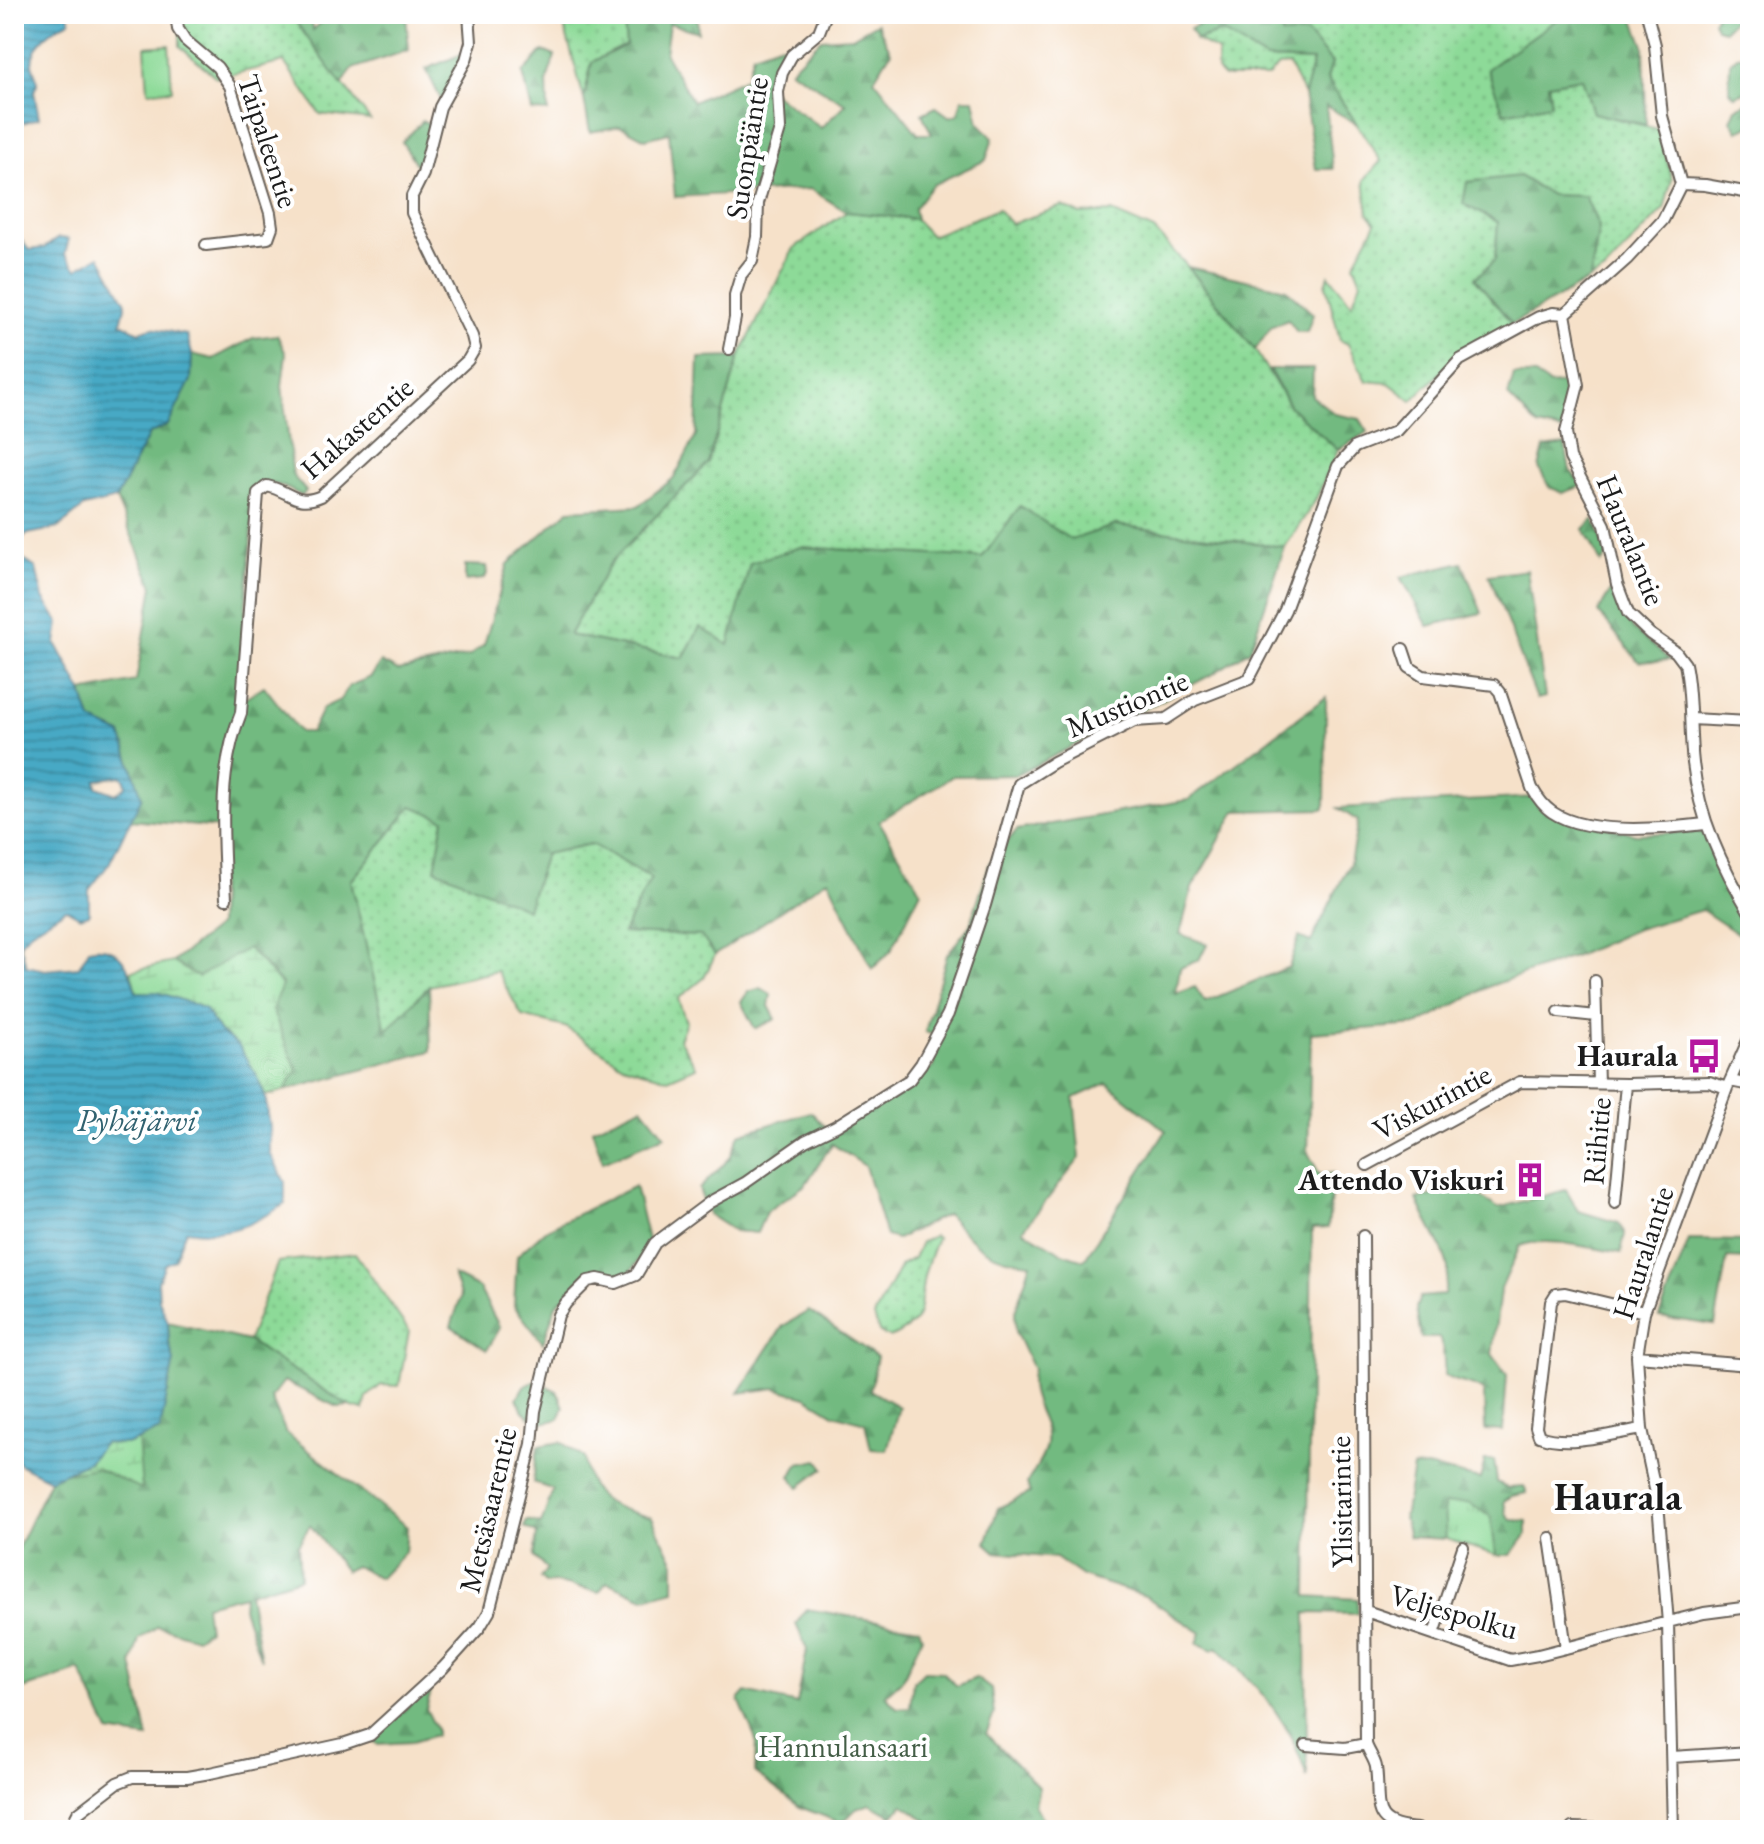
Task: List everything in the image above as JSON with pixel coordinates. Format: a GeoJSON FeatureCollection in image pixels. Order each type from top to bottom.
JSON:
{"type":"FeatureCollection","features":[{"type":"Feature","properties":{"kind":"street","name":"Taipaleentie"},"geometry":{"type":"LineString","coordinates":[[176,14],[178,29],[185,40],[217,67],[230,86],[272,227],[268,238],[206,245]]}},
{"type":"Feature","properties":{"kind":"street","name":"Hakastentie"},"geometry":{"type":"LineString","coordinates":[[226,899],[224,785],[230,739],[241,713],[258,493],[267,486],[296,499],[309,501],[321,496],[468,360],[475,348],[412,213],[412,196],[423,174],[440,107],[466,60],[471,42],[469,14]]}},
{"type":"Feature","properties":{"kind":"street","name":"Suonpääntie"},"geometry":{"type":"LineString","coordinates":[[729,349],[735,318],[735,295],[741,275],[752,261],[757,237],[758,203],[780,129],[778,92],[782,73],[792,55],[819,32],[826,14]]}},
{"type":"Feature","properties":{"kind":"street"},"geometry":{"type":"LineString","coordinates":[[1565,314],[1627,259],[1663,220],[1681,184],[1662,116],[1655,45],[1647,14]]}},
{"type":"Feature","properties":{"kind":"street"},"geometry":{"type":"LineString","coordinates":[[1681,184],[1750,193]]}},
{"type":"Feature","properties":{"kind":"street","name":"Hauralantie"},"geometry":{"type":"LineString","coordinates":[[1565,314],[1578,385],[1566,432],[1570,458],[1605,525],[1617,584],[1628,613],[1650,634],[1676,652],[1685,664],[1692,762],[1705,824],[1722,863],[1750,913]]}},
{"type":"Feature","properties":{"kind":"street","name":"Mustiontie"},"geometry":{"type":"LineString","coordinates":[[710,1202],[909,1080],[921,1064],[948,1014],[985,905],[1016,789],[1023,780],[1134,721],[1166,719],[1195,700],[1249,679],[1285,610],[1338,466],[1355,447],[1396,431],[1460,360],[1539,317],[1565,314]]}},
{"type":"Feature","properties":{"kind":"street"},"geometry":{"type":"LineString","coordinates":[[1403,649],[1409,667],[1423,676],[1494,685],[1501,696],[1532,788],[1553,813],[1617,828],[1705,824]]}},
{"type":"Feature","properties":{"kind":"street"},"geometry":{"type":"LineString","coordinates":[[1691,719],[1750,722]]}},
{"type":"Feature","properties":{"kind":"street"},"geometry":{"type":"LineString","coordinates":[[1595,981],[1598,1083]]}},
{"type":"Feature","properties":{"kind":"street"},"geometry":{"type":"LineString","coordinates":[[1559,1012],[1596,1016]]}},
{"type":"Feature","properties":{"kind":"street","name":"Hauralantie"},"geometry":{"type":"LineString","coordinates":[[1673,1830],[1668,1623],[1658,1503],[1642,1429],[1637,1356],[1644,1312],[1750,1036]]}},
{"type":"Feature","properties":{"kind":"street","name":"Viskurintie"},"geometry":{"type":"LineString","coordinates":[[1367,1165],[1520,1082],[1750,1085]]}},
{"type":"Feature","properties":{"kind":"street","name":"Riihitie"},"geometry":{"type":"LineString","coordinates":[[1615,1203],[1626,1084]]}},
{"type":"Feature","properties":{"kind":"street","name":"Metsäsaarentie"},"geometry":{"type":"LineString","coordinates":[[69,1830],[78,1813],[117,1783],[132,1777],[187,1777],[210,1773],[343,1744],[370,1735],[443,1668],[480,1627],[489,1612],[532,1444],[535,1411],[558,1315],[575,1291],[588,1281],[598,1279],[616,1283],[636,1275],[655,1243],[710,1202]]}},
{"type":"Feature","properties":{"kind":"street","name":"Ylisitarintie"},"geometry":{"type":"LineString","coordinates":[[1363,1236],[1366,1744],[1376,1764],[1376,1795],[1381,1814],[1397,1828],[1418,1829]]}},
{"type":"Feature","properties":{"kind":"street"},"geometry":{"type":"LineString","coordinates":[[1642,1429],[1595,1437],[1552,1439],[1539,1436],[1536,1427],[1551,1302],[1556,1294],[1565,1293],[1644,1312]]}},
{"type":"Feature","properties":{"kind":"street"},"geometry":{"type":"LineString","coordinates":[[1637,1356],[1750,1365]]}},
{"type":"Feature","properties":{"kind":"street"},"geometry":{"type":"LineString","coordinates":[[1550,1538],[1566,1648]]}},
{"type":"Feature","properties":{"kind":"street"},"geometry":{"type":"LineString","coordinates":[[1434,1634],[1463,1547]]}},
{"type":"Feature","properties":{"kind":"street","name":"Veljespolku"},"geometry":{"type":"LineString","coordinates":[[1366,1611],[1510,1660],[1726,1609],[1750,1607]]}},
{"type":"Feature","properties":{"kind":"street"},"geometry":{"type":"LineString","coordinates":[[1306,1745],[1345,1748],[1366,1744]]}},
{"type":"Feature","properties":{"kind":"street"},"geometry":{"type":"LineString","coordinates":[[1672,1757],[1750,1752]]}},
{"type":"Feature","properties":{"kind":"street"},"geometry":{"type":"LineString","coordinates":[[1572,1828],[1634,1830]]}},
{"type":"Feature","properties":{"kind":"green space"},"geometry":{"type":"Polygon","coordinates":[[[180,14],[290,14],[370,120],[320,114],[284,62],[217,78],[180,46],[180,14]]]}},
{"type":"Feature","properties":{"kind":"green space"},"geometry":{"type":"Polygon","coordinates":[[[290,14],[312,14],[313,30],[330,14],[406,14],[409,50],[352,69],[342,85],[290,14]]]}},
{"type":"Feature","properties":{"kind":"green space"},"geometry":{"type":"Polygon","coordinates":[[[561,14],[631,14],[624,22],[626,45],[592,62],[584,99],[561,14]]]}},
{"type":"Feature","properties":{"kind":"green space"},"geometry":{"type":"Polygon","coordinates":[[[631,14],[697,14],[698,32],[669,23],[665,54],[693,102],[746,78],[753,54],[781,44],[792,50],[764,86],[821,128],[846,104],[790,70],[821,39],[852,37],[877,23],[891,52],[874,79],[918,134],[932,134],[922,114],[936,107],[950,117],[958,114],[962,99],[974,99],[979,123],[993,138],[986,160],[932,185],[914,209],[916,219],[847,212],[810,189],[675,197],[669,133],[645,139],[621,126],[590,132],[584,99],[592,62],[626,45],[624,22],[631,14]]]}},
{"type":"Feature","properties":{"kind":"green space"},"geometry":{"type":"Polygon","coordinates":[[[1212,14],[1248,14],[1249,17],[1258,14],[1299,14],[1280,18],[1282,35],[1307,33],[1332,63],[1327,79],[1357,124],[1326,106],[1333,169],[1316,169],[1304,95],[1313,61],[1266,59],[1222,32],[1196,40],[1190,29],[1209,20],[1212,14]]]}},
{"type":"Feature","properties":{"kind":"green space"},"geometry":{"type":"Polygon","coordinates":[[[1299,14],[1558,14],[1560,17],[1504,112],[1551,104],[1548,84],[1583,78],[1593,113],[1658,129],[1672,179],[1664,209],[1604,272],[1590,279],[1599,228],[1585,197],[1551,195],[1519,176],[1464,204],[1498,222],[1495,260],[1475,278],[1512,324],[1454,359],[1412,401],[1389,383],[1366,381],[1348,344],[1340,340],[1326,285],[1329,275],[1352,304],[1361,281],[1354,264],[1376,223],[1368,213],[1364,180],[1381,161],[1327,79],[1332,62],[1282,35],[1279,18],[1299,14]]]}},
{"type":"Feature","properties":{"kind":"green space"},"geometry":{"type":"Polygon","coordinates":[[[1558,14],[1597,14],[1610,22],[1621,14],[1632,14],[1644,46],[1646,125],[1593,113],[1582,78],[1548,84],[1551,104],[1504,113],[1487,69],[1560,17],[1558,14]]]}},
{"type":"Feature","properties":{"kind":"green space"},"geometry":{"type":"Polygon","coordinates":[[[1717,14],[1733,14],[1734,20],[1724,30],[1716,28],[1713,21],[1717,14]]]}},
{"type":"Feature","properties":{"kind":"green space"},"geometry":{"type":"Polygon","coordinates":[[[1222,32],[1266,59],[1313,61],[1304,95],[1289,65],[1278,66],[1267,77],[1224,77],[1217,70],[1218,51],[1196,40],[1222,32]]]}},
{"type":"Feature","properties":{"kind":"green space"},"geometry":{"type":"Polygon","coordinates":[[[169,45],[172,90],[148,91],[145,47],[169,45]]]}},
{"type":"Feature","properties":{"kind":"green space"},"geometry":{"type":"Polygon","coordinates":[[[543,51],[555,56],[547,80],[548,112],[532,111],[523,73],[543,51]]]}},
{"type":"Feature","properties":{"kind":"green space"},"geometry":{"type":"Polygon","coordinates":[[[467,52],[443,104],[426,69],[467,52]]]}},
{"type":"Feature","properties":{"kind":"green space"},"geometry":{"type":"Polygon","coordinates":[[[1747,55],[1750,58],[1750,90],[1735,96],[1729,91],[1730,63],[1737,56],[1747,55]]]}},
{"type":"Feature","properties":{"kind":"green space"},"geometry":{"type":"Polygon","coordinates":[[[1750,102],[1750,126],[1738,131],[1731,120],[1736,108],[1750,102]]]}},
{"type":"Feature","properties":{"kind":"green space"},"geometry":{"type":"Polygon","coordinates":[[[423,121],[437,126],[420,170],[402,142],[423,121]]]}},
{"type":"Feature","properties":{"kind":"green space"},"geometry":{"type":"Polygon","coordinates":[[[1519,176],[1551,195],[1585,196],[1599,227],[1590,279],[1512,324],[1475,278],[1495,260],[1498,222],[1463,204],[1467,182],[1519,176]]]}},
{"type":"Feature","properties":{"kind":"green space"},"geometry":{"type":"Polygon","coordinates":[[[1062,206],[1080,214],[1112,212],[1154,230],[1255,350],[1290,407],[1338,450],[1315,501],[1285,547],[1116,525],[1071,540],[1020,506],[982,558],[800,547],[730,645],[683,658],[569,635],[611,562],[708,463],[739,357],[794,248],[847,212],[915,219],[931,236],[998,209],[1011,224],[1062,206]]]}},
{"type":"Feature","properties":{"kind":"green space"},"geometry":{"type":"Polygon","coordinates":[[[1188,267],[1286,289],[1313,314],[1307,332],[1297,332],[1288,320],[1272,326],[1255,350],[1188,267]]]}},
{"type":"Feature","properties":{"kind":"green space"},"geometry":{"type":"Polygon","coordinates":[[[277,335],[286,354],[282,386],[293,476],[306,491],[302,496],[274,484],[255,488],[238,702],[264,686],[300,732],[311,732],[323,708],[340,700],[349,686],[371,677],[381,662],[398,671],[469,656],[484,645],[508,564],[569,510],[638,506],[674,478],[696,436],[699,358],[739,357],[708,463],[611,562],[569,635],[683,658],[700,627],[729,645],[750,563],[800,547],[982,558],[1020,506],[1071,540],[1116,525],[1285,547],[1250,650],[1213,674],[1017,775],[953,776],[879,821],[921,891],[891,951],[872,969],[828,879],[715,955],[701,936],[623,933],[651,878],[591,844],[545,854],[527,909],[435,869],[444,819],[412,806],[351,881],[386,1031],[429,986],[431,1051],[284,1091],[296,1071],[272,1010],[282,984],[248,948],[198,978],[173,962],[218,926],[221,828],[131,820],[136,785],[121,734],[91,720],[82,692],[136,681],[153,586],[116,499],[149,434],[168,425],[190,380],[192,354],[213,359],[253,338],[277,335]]]}},
{"type":"Feature","properties":{"kind":"green space"},"geometry":{"type":"Polygon","coordinates":[[[1269,369],[1313,369],[1312,396],[1335,414],[1360,419],[1368,432],[1338,450],[1290,407],[1269,369]]]}},
{"type":"Feature","properties":{"kind":"green space"},"geometry":{"type":"Polygon","coordinates":[[[1514,375],[1535,375],[1550,385],[1572,382],[1562,431],[1538,426],[1508,396],[1514,375]]]}},
{"type":"Feature","properties":{"kind":"green space"},"geometry":{"type":"Polygon","coordinates":[[[1565,445],[1570,470],[1582,486],[1563,493],[1549,487],[1539,468],[1544,448],[1565,445]]]}},
{"type":"Feature","properties":{"kind":"green space"},"geometry":{"type":"Polygon","coordinates":[[[1594,519],[1608,555],[1601,563],[1584,529],[1594,519]]]}},
{"type":"Feature","properties":{"kind":"green space"},"geometry":{"type":"Polygon","coordinates":[[[1462,562],[1482,613],[1428,626],[1401,577],[1462,562]]]}},
{"type":"Feature","properties":{"kind":"green space"},"geometry":{"type":"Polygon","coordinates":[[[465,565],[486,566],[487,574],[484,579],[465,581],[465,565]]]}},
{"type":"Feature","properties":{"kind":"green space"},"geometry":{"type":"Polygon","coordinates":[[[1527,570],[1545,697],[1537,699],[1489,575],[1527,570]]]}},
{"type":"Feature","properties":{"kind":"green space"},"geometry":{"type":"Polygon","coordinates":[[[1612,589],[1633,629],[1670,660],[1639,662],[1598,612],[1612,589]]]}},
{"type":"Feature","properties":{"kind":"green space"},"geometry":{"type":"Polygon","coordinates":[[[1326,697],[1325,809],[1236,811],[1192,888],[1180,934],[1207,944],[1199,960],[1180,968],[1176,994],[1195,987],[1205,1002],[1289,967],[1299,937],[1311,942],[1350,863],[1358,821],[1338,808],[1536,797],[1547,812],[1636,834],[1704,832],[1750,931],[1750,942],[1702,910],[1637,929],[1573,957],[1490,986],[1417,1025],[1311,1033],[1308,1153],[1320,1175],[1333,1173],[1328,1228],[1312,1229],[1307,1596],[1358,1599],[1357,1614],[1306,1613],[1307,1778],[1292,1738],[1272,1706],[1217,1647],[1213,1650],[1197,1643],[1201,1633],[1145,1596],[1082,1576],[1056,1558],[996,1552],[986,1543],[998,1508],[1030,1493],[1027,1483],[1045,1449],[1045,1429],[1032,1391],[1033,1369],[1016,1333],[1015,1312],[1031,1263],[1003,1258],[983,1249],[947,1214],[897,1239],[886,1236],[865,1166],[832,1144],[805,1185],[766,1212],[757,1233],[734,1231],[708,1214],[699,1189],[730,1158],[739,1134],[811,1112],[832,1134],[934,1067],[938,1036],[925,1032],[947,955],[970,925],[990,862],[1017,830],[1188,800],[1326,697]],[[1107,1083],[1074,1098],[1080,1158],[1023,1230],[1062,1253],[1084,1260],[1166,1131],[1107,1083]]]}},
{"type":"Feature","properties":{"kind":"green space"},"geometry":{"type":"Polygon","coordinates":[[[412,805],[444,819],[527,908],[545,854],[591,844],[651,878],[624,933],[702,936],[715,955],[704,978],[678,999],[686,1022],[679,1039],[696,1067],[668,1079],[623,1065],[565,1027],[522,1016],[497,971],[429,986],[386,1032],[351,881],[412,805]]]}},
{"type":"Feature","properties":{"kind":"green space"},"geometry":{"type":"Polygon","coordinates":[[[248,948],[282,985],[272,1010],[297,1071],[284,1091],[265,1096],[256,1074],[237,1045],[220,1032],[204,1008],[158,992],[136,992],[131,971],[173,962],[198,977],[248,948]]]}},
{"type":"Feature","properties":{"kind":"green space"},"geometry":{"type":"Polygon","coordinates":[[[761,988],[771,994],[769,1006],[776,1019],[755,1029],[741,1002],[748,992],[761,988]]]}},
{"type":"Feature","properties":{"kind":"green space"},"geometry":{"type":"Polygon","coordinates":[[[642,1107],[665,1136],[603,1162],[592,1129],[642,1107]]]}},
{"type":"Feature","properties":{"kind":"green space"},"geometry":{"type":"Polygon","coordinates":[[[635,1186],[649,1244],[625,1277],[586,1273],[556,1305],[543,1343],[514,1306],[517,1256],[547,1229],[635,1186]]]}},
{"type":"Feature","properties":{"kind":"green space"},"geometry":{"type":"Polygon","coordinates":[[[1465,1187],[1498,1208],[1566,1190],[1578,1211],[1619,1223],[1625,1234],[1621,1253],[1556,1242],[1520,1246],[1500,1291],[1492,1354],[1507,1375],[1503,1431],[1485,1430],[1484,1392],[1445,1375],[1439,1338],[1421,1338],[1416,1308],[1420,1297],[1444,1295],[1448,1269],[1417,1199],[1465,1187]]]}},
{"type":"Feature","properties":{"kind":"green space"},"geometry":{"type":"Polygon","coordinates":[[[934,1236],[937,1238],[925,1271],[918,1316],[909,1327],[890,1338],[879,1332],[874,1316],[901,1265],[914,1258],[921,1242],[934,1236]]]}},
{"type":"Feature","properties":{"kind":"green space"},"geometry":{"type":"Polygon","coordinates":[[[1689,1240],[1750,1241],[1750,1259],[1727,1258],[1715,1325],[1659,1317],[1689,1240]]]}},
{"type":"Feature","properties":{"kind":"green space"},"geometry":{"type":"Polygon","coordinates":[[[355,1253],[409,1331],[399,1386],[381,1385],[367,1397],[364,1410],[349,1406],[248,1341],[278,1262],[355,1253]]]}},
{"type":"Feature","properties":{"kind":"green space"},"geometry":{"type":"Polygon","coordinates":[[[453,1275],[479,1288],[500,1328],[487,1350],[451,1326],[461,1297],[453,1275]]]}},
{"type":"Feature","properties":{"kind":"green space"},"geometry":{"type":"Polygon","coordinates":[[[809,1311],[877,1357],[870,1390],[899,1407],[887,1450],[871,1449],[865,1423],[834,1414],[806,1397],[775,1388],[739,1393],[783,1326],[809,1311]]]}},
{"type":"Feature","properties":{"kind":"green space"},"geometry":{"type":"Polygon","coordinates":[[[168,1322],[248,1341],[349,1406],[337,1407],[284,1381],[271,1398],[286,1433],[407,1527],[405,1552],[380,1578],[355,1566],[345,1571],[310,1525],[298,1545],[300,1578],[249,1593],[261,1660],[243,1608],[244,1595],[205,1605],[208,1630],[196,1638],[158,1626],[139,1639],[132,1663],[148,1738],[109,1732],[80,1670],[14,1692],[14,1556],[50,1480],[88,1462],[174,1362],[168,1322]]]}},
{"type":"Feature","properties":{"kind":"green space"},"geometry":{"type":"Polygon","coordinates":[[[536,1381],[557,1391],[564,1407],[559,1419],[539,1424],[523,1411],[517,1398],[524,1386],[536,1381]]]}},
{"type":"Feature","properties":{"kind":"green space"},"geometry":{"type":"Polygon","coordinates":[[[138,1440],[142,1489],[96,1468],[65,1473],[88,1461],[104,1443],[129,1444],[138,1440]]]}},
{"type":"Feature","properties":{"kind":"green space"},"geometry":{"type":"Polygon","coordinates":[[[561,1442],[584,1458],[591,1485],[605,1501],[652,1518],[674,1563],[674,1590],[644,1598],[607,1582],[599,1592],[553,1582],[546,1584],[540,1578],[547,1569],[534,1557],[537,1533],[524,1527],[527,1520],[541,1524],[553,1490],[533,1482],[538,1446],[561,1442]]]}},
{"type":"Feature","properties":{"kind":"green space"},"geometry":{"type":"Polygon","coordinates":[[[818,1460],[824,1468],[799,1487],[790,1476],[799,1464],[818,1460]]]}},
{"type":"Feature","properties":{"kind":"green space"},"geometry":{"type":"Polygon","coordinates":[[[1485,1460],[1494,1460],[1497,1482],[1508,1488],[1524,1487],[1527,1493],[1504,1501],[1511,1520],[1527,1521],[1527,1534],[1511,1555],[1496,1555],[1491,1517],[1444,1504],[1446,1539],[1409,1537],[1404,1518],[1413,1468],[1427,1467],[1480,1479],[1485,1460]]]}},
{"type":"Feature","properties":{"kind":"green space"},"geometry":{"type":"Polygon","coordinates":[[[1469,1503],[1491,1517],[1496,1555],[1446,1539],[1444,1504],[1469,1503]]]}},
{"type":"Feature","properties":{"kind":"green space","name":"Hannulansaari"},"geometry":{"type":"Polygon","coordinates":[[[806,1609],[919,1628],[922,1637],[903,1679],[885,1695],[897,1708],[910,1707],[913,1682],[924,1671],[942,1672],[957,1686],[976,1678],[991,1689],[994,1714],[986,1734],[1039,1787],[1035,1806],[1046,1825],[1041,1830],[926,1830],[927,1820],[903,1805],[892,1816],[870,1804],[856,1809],[842,1823],[800,1807],[755,1773],[756,1740],[739,1700],[746,1692],[797,1704],[807,1649],[796,1624],[806,1609]]]}},
{"type":"Feature","properties":{"kind":"green space"},"geometry":{"type":"Polygon","coordinates":[[[427,1688],[431,1692],[426,1709],[436,1735],[412,1742],[377,1744],[373,1740],[427,1688]]]}},
{"type":"Feature","properties":{"kind":"water"},"geometry":{"type":"Polygon","coordinates":[[[14,14],[68,14],[70,21],[40,42],[33,55],[32,63],[38,82],[34,91],[39,118],[19,124],[14,135],[14,14]]]}},
{"type":"Feature","properties":{"kind":"water"},"geometry":{"type":"Polygon","coordinates":[[[14,221],[15,232],[29,250],[44,248],[58,238],[69,239],[65,254],[77,269],[100,256],[126,303],[121,323],[139,332],[152,328],[187,335],[192,354],[191,380],[168,425],[149,434],[116,499],[84,507],[58,528],[28,534],[14,543],[14,221]]]}},
{"type":"Feature","properties":{"kind":"water","name":"Pyhäjärvi"},"geometry":{"type":"Polygon","coordinates":[[[14,553],[36,568],[43,598],[59,623],[56,643],[82,692],[91,720],[121,734],[142,797],[109,864],[89,890],[89,914],[80,917],[66,909],[30,932],[20,943],[26,966],[45,970],[79,967],[89,949],[109,949],[127,966],[136,992],[158,992],[204,1008],[220,1032],[238,1045],[256,1074],[265,1096],[270,1153],[285,1182],[285,1204],[261,1218],[227,1231],[186,1230],[174,1260],[165,1264],[158,1281],[159,1300],[168,1322],[174,1361],[160,1430],[129,1444],[104,1443],[88,1462],[50,1480],[19,1464],[14,1449],[14,553]],[[121,776],[96,780],[97,787],[116,794],[126,786],[121,776]]]}},
{"type":"Feature","properties":{"kind":"place","name":"Haurala"},"geometry":{"type":"Point","coordinates":[1704,1056]}},
{"type":"Feature","properties":{"kind":"place","name":"Attendo Viskuri"},"geometry":{"type":"Point","coordinates":[1530,1180]}},
{"type":"Feature","properties":{"kind":"district","name":"Haurala"},"geometry":{"type":"Point","coordinates":[1618,1497]}}]}
